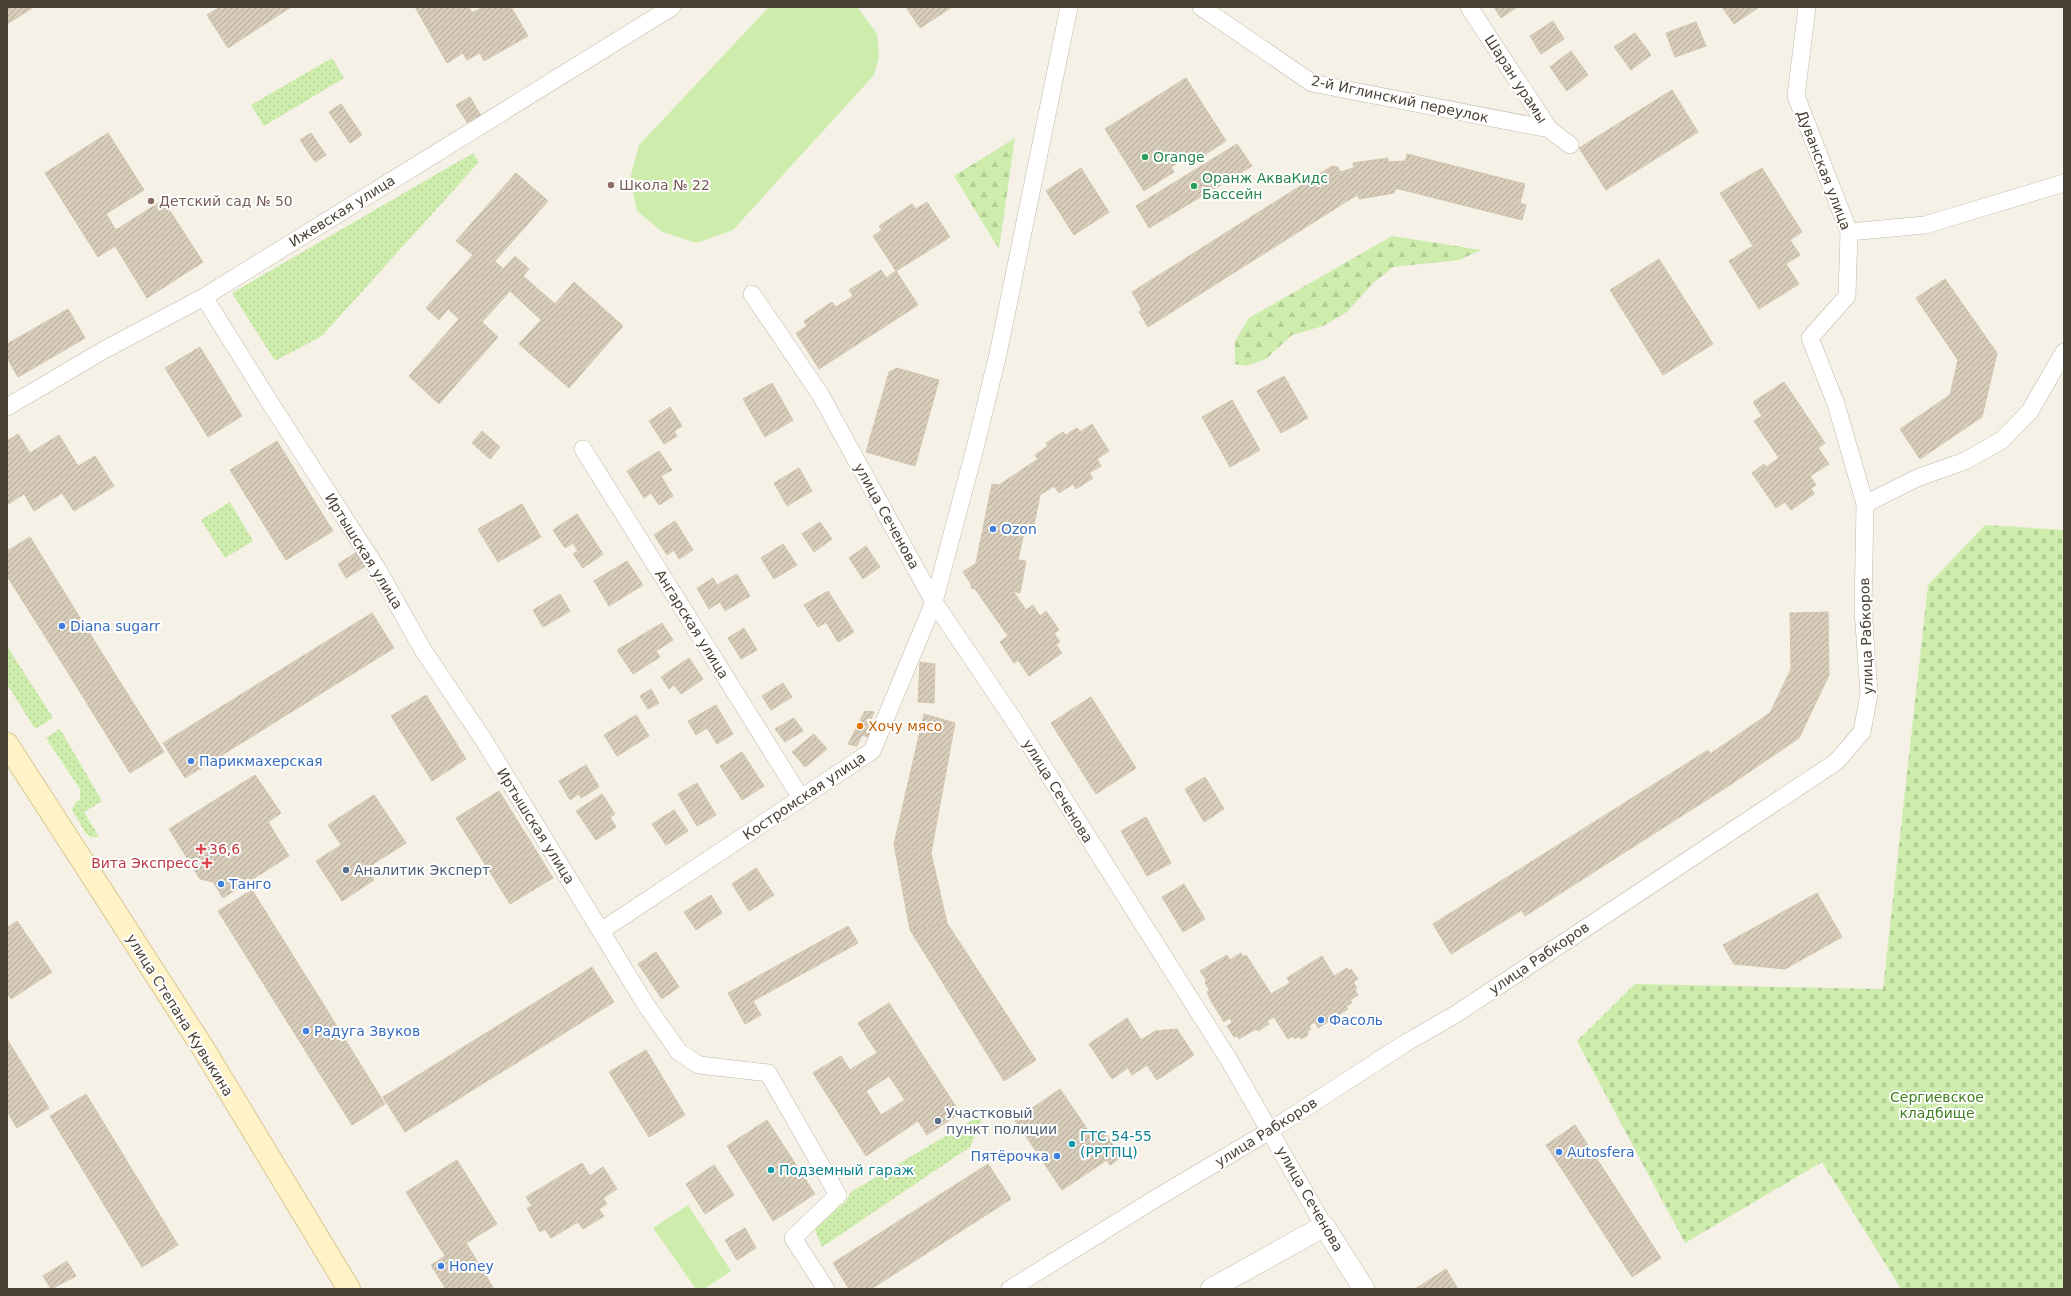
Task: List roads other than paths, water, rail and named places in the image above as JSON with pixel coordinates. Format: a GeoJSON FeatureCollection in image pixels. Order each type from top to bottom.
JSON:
{"type":"FeatureCollection","features":[{"type":"Feature","properties":{"kind":"main road","name":"улица Степана Кувыкина"},"geometry":{"type":"LineString","coordinates":[[7,744],[203,1048],[348,1289]]}},
{"type":"Feature","properties":{"kind":"street","name":"Ижевская улица"},"geometry":{"type":"LineString","coordinates":[[7,407],[104,350],[204,297],[672,7]]}},
{"type":"Feature","properties":{"kind":"street","name":"Костромская улица"},"geometry":{"type":"LineString","coordinates":[[601,931],[872,751],[934,602],[998,354],[1069,7]]}},
{"type":"Feature","properties":{"kind":"street","name":"2-й Иглинский переулок"},"geometry":{"type":"LineString","coordinates":[[1201,7],[1312,83],[1549,130]]}},
{"type":"Feature","properties":{"kind":"street","name":"Шаран урамы"},"geometry":{"type":"LineString","coordinates":[[1468,7],[1549,130],[1570,145]]}},
{"type":"Feature","properties":{"kind":"street","name":"Дуванская улица"},"geometry":{"type":"LineString","coordinates":[[1807,7],[1796,96],[1849,232],[1847,296],[1810,338],[1836,404],[1865,504]]}},
{"type":"Feature","properties":{"kind":"street"},"geometry":{"type":"LineString","coordinates":[[1849,232],[1925,225],[2064,183]]}},
{"type":"Feature","properties":{"kind":"street","name":"улица Сеченова"},"geometry":{"type":"LineString","coordinates":[[752,294],[820,394],[934,602],[1022,732],[1229,1060],[1324,1226],[1364,1289]]}},
{"type":"Feature","properties":{"kind":"street","name":"Иртышская улица"},"geometry":{"type":"LineString","coordinates":[[204,297],[378,570],[423,650],[483,739],[646,1005],[679,1052],[699,1065],[768,1073],[838,1194],[793,1238],[826,1289]]}},
{"type":"Feature","properties":{"kind":"street"},"geometry":{"type":"LineString","coordinates":[[1865,504],[1917,478],[1965,461],[2002,440],[2030,411],[2064,352]]}},
{"type":"Feature","properties":{"kind":"street","name":"Ангарская улица"},"geometry":{"type":"LineString","coordinates":[[583,449],[801,798]]}},
{"type":"Feature","properties":{"kind":"street","name":"улица Рабкоров"},"geometry":{"type":"LineString","coordinates":[[1010,1289],[1148,1203],[1270,1130],[1404,1044],[1456,1014],[1836,762],[1862,732],[1869,694],[1863,610],[1865,504]]}},
{"type":"Feature","properties":{"kind":"street"},"geometry":{"type":"LineString","coordinates":[[1211,1289],[1324,1226]]}},
{"type":"Feature","properties":{"kind":"place","name":"Orange"},"geometry":{"type":"Point","coordinates":[1145,157]}},
{"type":"Feature","properties":{"kind":"place","name":"Школа № 22"},"geometry":{"type":"Point","coordinates":[611,185]}},
{"type":"Feature","properties":{"kind":"place","name":"Оранж АкваКидс Бассейн"},"geometry":{"type":"Point","coordinates":[1194,186]}},
{"type":"Feature","properties":{"kind":"place","name":"Детский сад № 50"},"geometry":{"type":"Point","coordinates":[151,201]}},
{"type":"Feature","properties":{"kind":"place","name":"Ozon"},"geometry":{"type":"Point","coordinates":[993,529]}},
{"type":"Feature","properties":{"kind":"place","name":"Diana sugarr"},"geometry":{"type":"Point","coordinates":[62,626]}},
{"type":"Feature","properties":{"kind":"place","name":"Хочу мясо"},"geometry":{"type":"Point","coordinates":[860,726]}},
{"type":"Feature","properties":{"kind":"place","name":"Парикмахерская"},"geometry":{"type":"Point","coordinates":[191,761]}},
{"type":"Feature","properties":{"kind":"place","name":"36,6"},"geometry":{"type":"Point","coordinates":[201,849]}},
{"type":"Feature","properties":{"kind":"place","name":"Вита Экспресс"},"geometry":{"type":"Point","coordinates":[207,863]}},
{"type":"Feature","properties":{"kind":"place","name":"Аналитик Эксперт"},"geometry":{"type":"Point","coordinates":[346,870]}},
{"type":"Feature","properties":{"kind":"place","name":"Танго"},"geometry":{"type":"Point","coordinates":[221,884]}},
{"type":"Feature","properties":{"kind":"place","name":"Фасоль"},"geometry":{"type":"Point","coordinates":[1321,1020]}},
{"type":"Feature","properties":{"kind":"place","name":"Радуга Звуков"},"geometry":{"type":"Point","coordinates":[306,1031]}},
{"type":"Feature","properties":{"kind":"place","name":"Участковый пункт полиции"},"geometry":{"type":"Point","coordinates":[938,1121]}},
{"type":"Feature","properties":{"kind":"place","name":"ГТС 54-55 (РРТПЦ)"},"geometry":{"type":"Point","coordinates":[1072,1144]}},
{"type":"Feature","properties":{"kind":"place","name":"Autosfera"},"geometry":{"type":"Point","coordinates":[1559,1152]}},
{"type":"Feature","properties":{"kind":"place","name":"Пятёрочка"},"geometry":{"type":"Point","coordinates":[1057,1156]}},
{"type":"Feature","properties":{"kind":"place","name":"Подземный гараж"},"geometry":{"type":"Point","coordinates":[771,1170]}},
{"type":"Feature","properties":{"kind":"place","name":"Honey"},"geometry":{"type":"Point","coordinates":[441,1266]}},
{"type":"Feature","properties":{"kind":"park label","name":"Сергиевское кладбище"},"geometry":{"type":"Point","coordinates":[1937,1106]}}]}
